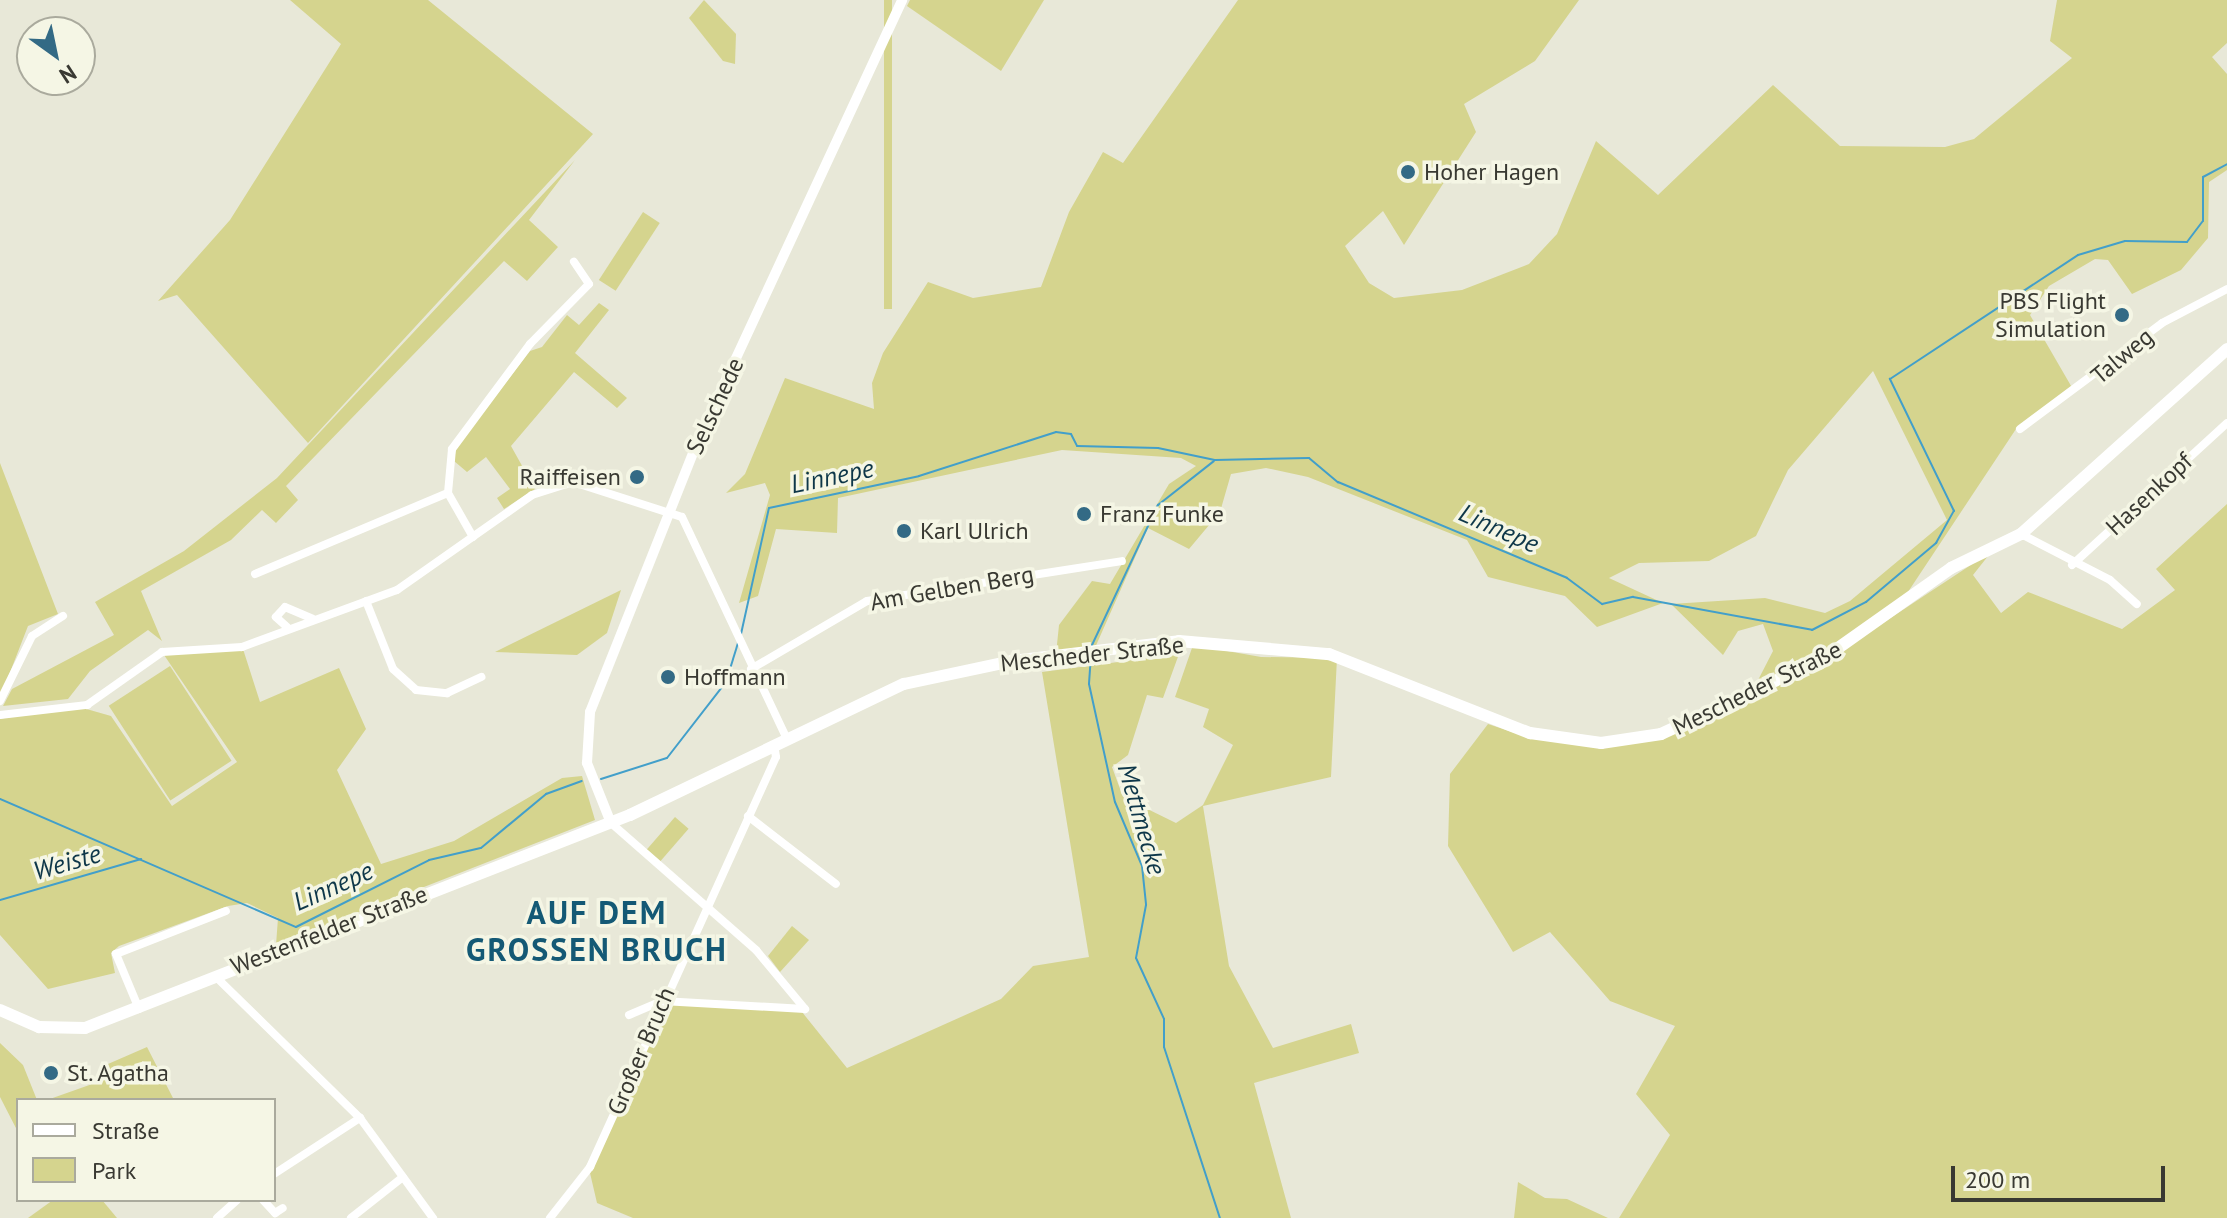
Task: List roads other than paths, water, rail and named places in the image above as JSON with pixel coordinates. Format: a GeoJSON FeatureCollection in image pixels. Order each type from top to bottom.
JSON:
{"type":"FeatureCollection","features":[{"type":"Feature","properties":{"kind":"main road","name":"Mescheder Straße"},"geometry":{"type":"LineString","coordinates":[[787,739],[918,680],[1179,641],[1339,655],[1505,726],[1573,741],[1628,742],[1688,724],[1824,658],[1951,568],[2021,534],[2227,349]]}},
{"type":"Feature","properties":{"kind":"main road","name":"Westenfelder Straße"},"geometry":{"type":"LineString","coordinates":[[0,1010],[62,1032],[139,1009],[213,974],[611,823],[787,739]]}},
{"type":"Feature","properties":{"kind":"street","name":"Selschede"},"geometry":{"type":"LineString","coordinates":[[611,823],[587,763],[590,712],[667,512],[902,0]]}},
{"type":"Feature","properties":{"kind":"street"},"geometry":{"type":"LineString","coordinates":[[473,537],[448,493],[452,449],[462,430],[589,284],[574,262]]}},
{"type":"Feature","properties":{"kind":"street","name":"Talweg"},"geometry":{"type":"LineString","coordinates":[[2020,429],[2162,323],[2227,289]]}},
{"type":"Feature","properties":{"kind":"street","name":"Hasenkopf"},"geometry":{"type":"LineString","coordinates":[[2072,565],[2227,423]]}},
{"type":"Feature","properties":{"kind":"street"},"geometry":{"type":"LineString","coordinates":[[0,715],[87,705],[162,652],[242,647],[287,627],[366,601],[423,576],[532,495],[573,482],[667,512],[695,534],[733,634],[787,739]]}},
{"type":"Feature","properties":{"kind":"street"},"geometry":{"type":"LineString","coordinates":[[255,574],[448,493]]}},
{"type":"Feature","properties":{"kind":"street"},"geometry":{"type":"LineString","coordinates":[[2021,534],[2072,565],[2110,580],[2137,604]]}},
{"type":"Feature","properties":{"kind":"street","name":"Am Gelben Berg"},"geometry":{"type":"LineString","coordinates":[[751,669],[867,601],[1122,561]]}},
{"type":"Feature","properties":{"kind":"street"},"geometry":{"type":"LineString","coordinates":[[366,601],[393,669],[416,690],[447,693],[482,677]]}},
{"type":"Feature","properties":{"kind":"street"},"geometry":{"type":"LineString","coordinates":[[287,627],[276,617],[285,607],[313,619]]}},
{"type":"Feature","properties":{"kind":"street"},"geometry":{"type":"LineString","coordinates":[[0,701],[32,636],[63,616]]}},
{"type":"Feature","properties":{"kind":"street","name":"Großer Bruch"},"geometry":{"type":"LineString","coordinates":[[550,1218],[583,1180],[703,905],[776,757],[774,745]]}},
{"type":"Feature","properties":{"kind":"street"},"geometry":{"type":"LineString","coordinates":[[748,816],[836,884]]}},
{"type":"Feature","properties":{"kind":"street"},"geometry":{"type":"LineString","coordinates":[[611,823],[767,961],[805,1009],[662,1001],[629,1015]]}},
{"type":"Feature","properties":{"kind":"street"},"geometry":{"type":"LineString","coordinates":[[139,1009],[116,954],[226,911]]}},
{"type":"Feature","properties":{"kind":"street"},"geometry":{"type":"LineString","coordinates":[[213,974],[360,1118],[433,1218]]}},
{"type":"Feature","properties":{"kind":"street"},"geometry":{"type":"LineString","coordinates":[[276,1173],[360,1118]]}},
{"type":"Feature","properties":{"kind":"street"},"geometry":{"type":"LineString","coordinates":[[351,1218],[403,1177]]}},
{"type":"Feature","properties":{"kind":"street"},"geometry":{"type":"LineString","coordinates":[[217,1218],[235,1202]]}},
{"type":"Feature","properties":{"kind":"waterway","name":"Linnepe"},"geometry":{"type":"LineString","coordinates":[[741,634],[769,508],[919,476],[1056,432],[1071,434],[1077,446],[1158,448],[1215,460],[1309,458],[1338,482],[1567,578],[1602,604],[1633,597],[1812,630],[1866,602],[1936,543],[1954,511],[1890,379],[2078,255],[2125,241],[2187,242],[2203,221],[2203,177],[2227,164]]}},
{"type":"Feature","properties":{"kind":"waterway","name":"Mettmecke"},"geometry":{"type":"LineString","coordinates":[[1092,645],[1158,505],[1214,461]]}},
{"type":"Feature","properties":{"kind":"waterway","name":"Linnepe"},"geometry":{"type":"LineString","coordinates":[[601,779],[667,758],[726,682],[738,643]]}},
{"type":"Feature","properties":{"kind":"waterway","name":"Mettmecke"},"geometry":{"type":"LineString","coordinates":[[1091,655],[1089,684],[1115,802],[1142,866],[1146,905],[1136,958],[1164,1019],[1164,1047],[1220,1218]]}},
{"type":"Feature","properties":{"kind":"waterway","name":"Linnepe"},"geometry":{"type":"LineString","coordinates":[[0,799],[296,927],[429,860],[481,848],[546,794],[582,781]]}},
{"type":"Feature","properties":{"kind":"waterway","name":"Weiste"},"geometry":{"type":"LineString","coordinates":[[0,900],[141,859]]}},
{"type":"Feature","properties":{"kind":"place","name":"Hoher Hagen"},"geometry":{"type":"Point","coordinates":[1408,172]}},
{"type":"Feature","properties":{"kind":"place","name":"PBS Flight Simulation"},"geometry":{"type":"Point","coordinates":[2122,315]}},
{"type":"Feature","properties":{"kind":"place","name":"Raiffeisen"},"geometry":{"type":"Point","coordinates":[637,477]}},
{"type":"Feature","properties":{"kind":"place","name":"Franz Funke"},"geometry":{"type":"Point","coordinates":[1084,514]}},
{"type":"Feature","properties":{"kind":"place","name":"Karl Ulrich"},"geometry":{"type":"Point","coordinates":[904,531]}},
{"type":"Feature","properties":{"kind":"place","name":"Hoffmann"},"geometry":{"type":"Point","coordinates":[668,677]}},
{"type":"Feature","properties":{"kind":"place","name":"St. Agatha"},"geometry":{"type":"Point","coordinates":[51,1073]}},
{"type":"Feature","properties":{"kind":"district","name":"AUF DEM GROSSEN BRUCH"},"geometry":{"type":"Point","coordinates":[597,932]}}]}
